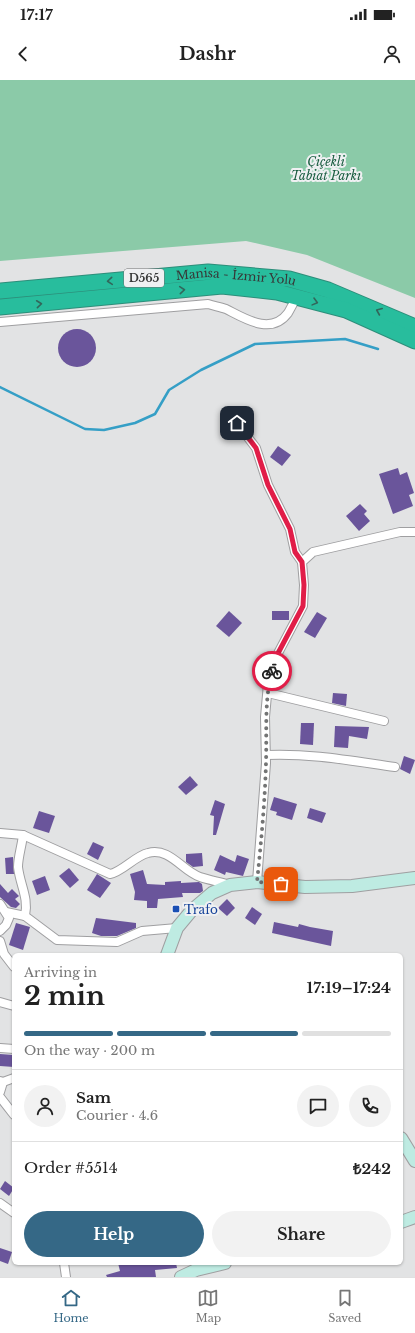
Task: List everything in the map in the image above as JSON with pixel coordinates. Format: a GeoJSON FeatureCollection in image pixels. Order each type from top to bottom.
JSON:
{"type":"FeatureCollection","features":[{"type":"Feature","properties":{"kind":"highway","name":"Manisa - İzmir Yolu"},"geometry":{"type":"LineString","coordinates":[[0,291],[208,272],[289,278],[328,290],[415,327]]}},
{"type":"Feature","properties":{"kind":"highway","name":"Manisa - İzmir Yolu"},"geometry":{"type":"LineString","coordinates":[[0,307],[222,286],[277,292],[346,310],[415,341]]}},
{"type":"Feature","properties":{"kind":"street"},"geometry":{"type":"LineString","coordinates":[[0,322],[208,304],[225,309],[242,319],[262,325],[276,322],[287,314],[296,297]]}},
{"type":"Feature","properties":{"kind":"street"},"geometry":{"type":"LineString","coordinates":[[237,423],[256,448],[268,485],[290,529],[295,552],[302,562],[304,585],[303,606],[276,657],[268,693],[265,716],[266,755],[257,882]]}},
{"type":"Feature","properties":{"kind":"street"},"geometry":{"type":"LineString","coordinates":[[302,562],[313,552],[400,532],[415,532]]}},
{"type":"Feature","properties":{"kind":"street"},"geometry":{"type":"LineString","coordinates":[[268,693],[384,721]]}},
{"type":"Feature","properties":{"kind":"street"},"geometry":{"type":"LineString","coordinates":[[266,755],[290,754],[334,758],[394,767]]}},
{"type":"Feature","properties":{"kind":"street"},"geometry":{"type":"LineString","coordinates":[[0,833],[23,835],[110,874],[148,853],[159,852],[179,861],[186,870],[199,877],[230,885]]}},
{"type":"Feature","properties":{"kind":"street"},"geometry":{"type":"LineString","coordinates":[[23,835],[18,866],[26,896],[27,906],[25,916]]}},
{"type":"Feature","properties":{"kind":"street"},"geometry":{"type":"LineString","coordinates":[[168,953],[177,928],[192,910],[212,893],[230,885],[257,882],[305,887],[344,886],[415,878]]}},
{"type":"Feature","properties":{"kind":"street"},"geometry":{"type":"LineString","coordinates":[[0,904],[9,918],[6,926],[0,931]]}},
{"type":"Feature","properties":{"kind":"street"},"geometry":{"type":"LineString","coordinates":[[6,912],[25,916],[57,940],[117,942],[142,931],[177,928]]}},
{"type":"Feature","properties":{"kind":"street"},"geometry":{"type":"LineString","coordinates":[[0,941],[4,954],[12,964]]}},
{"type":"Feature","properties":{"kind":"street"},"geometry":{"type":"LineString","coordinates":[[0,1002],[12,1005]]}},
{"type":"Feature","properties":{"kind":"street"},"geometry":{"type":"LineString","coordinates":[[0,1048],[12,1049]]}},
{"type":"Feature","properties":{"kind":"street"},"geometry":{"type":"LineString","coordinates":[[0,1092],[2,1082],[12,1079]]}},
{"type":"Feature","properties":{"kind":"street"},"geometry":{"type":"LineString","coordinates":[[0,1097],[12,1112]]}},
{"type":"Feature","properties":{"kind":"street"},"geometry":{"type":"LineString","coordinates":[[403,1141],[415,1161]]}},
{"type":"Feature","properties":{"kind":"street"},"geometry":{"type":"LineString","coordinates":[[0,1203],[12,1212]]}},
{"type":"Feature","properties":{"kind":"street"},"geometry":{"type":"LineString","coordinates":[[403,1221],[415,1218]]}},
{"type":"Feature","properties":{"kind":"street"},"geometry":{"type":"LineString","coordinates":[[64,1265],[66,1277]]}},
{"type":"Feature","properties":{"kind":"street"},"geometry":{"type":"LineString","coordinates":[[181,1277],[198,1266]]}},
{"type":"Feature","properties":{"kind":"green space","name":"Çiçekli Tabiat Parkı"},"geometry":{"type":"Polygon","coordinates":[[[0,80],[415,80],[415,298],[307,255],[246,241],[0,261],[0,80]]]}},
{"type":"Feature","properties":{"kind":"building"},"geometry":{"type":"Polygon","coordinates":[[[73,329],[81,329],[91,334],[95,341],[95,355],[91,362],[81,367],[73,367],[63,362],[61,359],[58,352],[58,344],[63,334],[66,332],[73,329]]]}},
{"type":"Feature","properties":{"kind":"building"},"geometry":{"type":"Polygon","coordinates":[[[278,446],[291,455],[282,466],[270,457],[278,446]]]}},
{"type":"Feature","properties":{"kind":"building"},"geometry":{"type":"Polygon","coordinates":[[[398,468],[400,475],[407,472],[414,493],[409,495],[413,506],[393,514],[379,474],[398,468]]]}},
{"type":"Feature","properties":{"kind":"building"},"geometry":{"type":"Polygon","coordinates":[[[360,504],[367,511],[364,514],[370,521],[359,531],[346,516],[360,504]]]}},
{"type":"Feature","properties":{"kind":"building"},"geometry":{"type":"Polygon","coordinates":[[[229,611],[242,623],[229,637],[216,626],[229,611]]]}},
{"type":"Feature","properties":{"kind":"building"},"geometry":{"type":"Polygon","coordinates":[[[272,611],[289,611],[289,620],[272,620],[272,611]]]}},
{"type":"Feature","properties":{"kind":"building"},"geometry":{"type":"Polygon","coordinates":[[[317,612],[327,618],[315,638],[304,632],[317,612]]]}},
{"type":"Feature","properties":{"kind":"building"},"geometry":{"type":"Polygon","coordinates":[[[333,693],[347,694],[346,706],[332,703],[333,693]]]}},
{"type":"Feature","properties":{"kind":"building"},"geometry":{"type":"Polygon","coordinates":[[[301,723],[314,723],[313,745],[300,744],[301,723]]]}},
{"type":"Feature","properties":{"kind":"building"},"geometry":{"type":"Polygon","coordinates":[[[335,726],[369,727],[367,739],[349,736],[348,748],[334,747],[335,726]]]}},
{"type":"Feature","properties":{"kind":"building"},"geometry":{"type":"Polygon","coordinates":[[[404,756],[415,760],[410,774],[400,769],[404,756]]]}},
{"type":"Feature","properties":{"kind":"building"},"geometry":{"type":"Polygon","coordinates":[[[190,776],[198,785],[186,795],[178,787],[190,776]]]}},
{"type":"Feature","properties":{"kind":"building"},"geometry":{"type":"Polygon","coordinates":[[[274,797],[297,804],[292,820],[276,815],[277,812],[270,810],[274,797]]]}},
{"type":"Feature","properties":{"kind":"building"},"geometry":{"type":"Polygon","coordinates":[[[215,800],[225,804],[216,835],[213,835],[214,816],[210,815],[215,800]]]}},
{"type":"Feature","properties":{"kind":"building"},"geometry":{"type":"Polygon","coordinates":[[[310,808],[326,813],[322,823],[307,818],[310,808]]]}},
{"type":"Feature","properties":{"kind":"building"},"geometry":{"type":"Polygon","coordinates":[[[39,811],[55,816],[49,833],[33,828],[39,811]]]}},
{"type":"Feature","properties":{"kind":"building"},"geometry":{"type":"Polygon","coordinates":[[[93,842],[104,847],[98,860],[87,854],[93,842]]]}},
{"type":"Feature","properties":{"kind":"building"},"geometry":{"type":"Polygon","coordinates":[[[202,853],[203,866],[193,867],[186,862],[186,854],[202,853]]]}},
{"type":"Feature","properties":{"kind":"building"},"geometry":{"type":"Polygon","coordinates":[[[220,855],[235,862],[237,855],[249,859],[243,876],[226,872],[225,875],[214,870],[220,855]]]}},
{"type":"Feature","properties":{"kind":"building"},"geometry":{"type":"Polygon","coordinates":[[[13,857],[14,874],[6,874],[5,858],[13,857]]]}},
{"type":"Feature","properties":{"kind":"building"},"geometry":{"type":"Polygon","coordinates":[[[69,868],[79,880],[70,888],[59,876],[69,868]]]}},
{"type":"Feature","properties":{"kind":"building"},"geometry":{"type":"Polygon","coordinates":[[[143,870],[147,884],[165,885],[165,882],[181,881],[181,883],[199,882],[202,884],[203,891],[200,893],[182,893],[183,897],[158,899],[157,908],[147,908],[147,901],[134,900],[135,892],[130,874],[143,870]]]}},
{"type":"Feature","properties":{"kind":"building"},"geometry":{"type":"Polygon","coordinates":[[[97,874],[111,883],[100,898],[87,890],[97,874]]]}},
{"type":"Feature","properties":{"kind":"building"},"geometry":{"type":"Polygon","coordinates":[[[45,876],[50,890],[37,895],[32,881],[45,876]]]}},
{"type":"Feature","properties":{"kind":"building"},"geometry":{"type":"Polygon","coordinates":[[[0,884],[8,893],[12,889],[19,896],[15,899],[20,904],[16,908],[11,907],[0,897],[0,884]]]}},
{"type":"Feature","properties":{"kind":"building"},"geometry":{"type":"Polygon","coordinates":[[[227,899],[235,908],[227,916],[218,908],[227,899]]]}},
{"type":"Feature","properties":{"kind":"building"},"geometry":{"type":"Polygon","coordinates":[[[252,907],[262,914],[255,925],[245,918],[252,907]]]}},
{"type":"Feature","properties":{"kind":"building"},"geometry":{"type":"Polygon","coordinates":[[[96,918],[136,923],[136,928],[117,936],[101,936],[92,933],[96,918]]]}},
{"type":"Feature","properties":{"kind":"building"},"geometry":{"type":"Polygon","coordinates":[[[274,922],[298,927],[299,924],[333,931],[331,946],[272,933],[274,922]]]}},
{"type":"Feature","properties":{"kind":"building"},"geometry":{"type":"Polygon","coordinates":[[[16,923],[30,927],[23,950],[9,945],[16,923]]]}},
{"type":"Feature","properties":{"kind":"building"},"geometry":{"type":"Polygon","coordinates":[[[0,1054],[12,1055],[12,1067],[0,1066],[0,1054]]]}},
{"type":"Feature","properties":{"kind":"building"},"geometry":{"type":"Polygon","coordinates":[[[5,1181],[12,1186],[12,1191],[9,1196],[0,1189],[5,1181]]]}},
{"type":"Feature","properties":{"kind":"building"},"geometry":{"type":"Polygon","coordinates":[[[0,1248],[12,1252],[8,1264],[0,1261],[0,1248]]]}},
{"type":"Feature","properties":{"kind":"building"},"geometry":{"type":"Polygon","coordinates":[[[118,1265],[176,1265],[177,1268],[155,1270],[156,1277],[107,1277],[106,1275],[120,1271],[118,1265]]]}},
{"type":"Feature","properties":{"kind":"waterway"},"geometry":{"type":"LineString","coordinates":[[0,387],[85,429],[104,430],[135,423],[155,414],[169,390],[201,370],[255,344],[345,339],[378,349]]}},
{"type":"Feature","properties":{"kind":"way so far"},"geometry":{"type":"LineString","coordinates":[[272,671],[268,684],[265,716],[266,763],[257,882],[281,884]]}},
{"type":"Feature","properties":{"kind":"place","name":"Trafo"},"geometry":{"type":"Point","coordinates":[176,909]}},
{"type":"Feature","properties":{"kind":"route"},"geometry":{"type":"LineString","coordinates":[[237,423],[256,448],[268,485],[290,529],[295,552],[302,562],[304,585],[303,606],[276,657],[272,671]]}}]}
